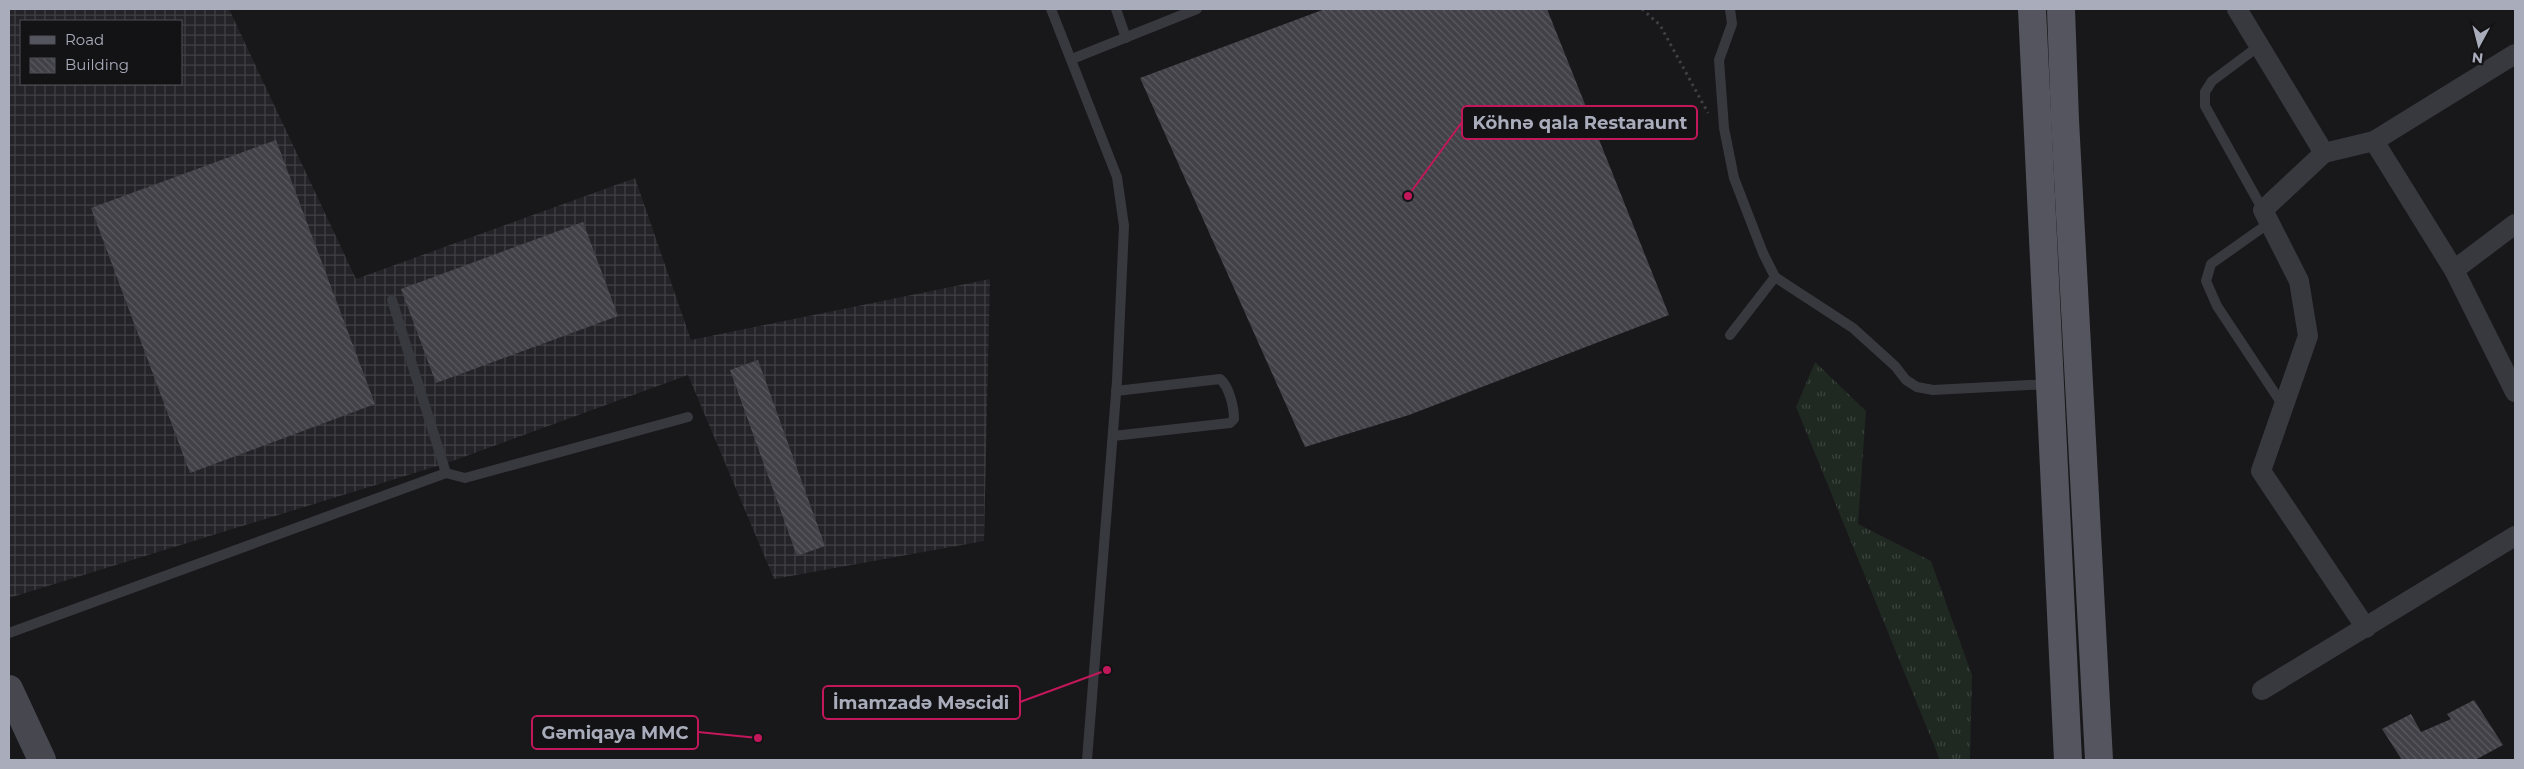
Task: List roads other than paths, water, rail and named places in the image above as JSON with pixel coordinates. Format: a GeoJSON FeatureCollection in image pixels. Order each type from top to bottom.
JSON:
{"type":"FeatureCollection","features":[{"type":"Feature","properties":{"kind":"main road"},"geometry":{"type":"LineString","coordinates":[[2032,9],[2068,760]]}},
{"type":"Feature","properties":{"kind":"main road"},"geometry":{"type":"LineString","coordinates":[[2061,9],[2065,120],[2104,759]]}},
{"type":"Feature","properties":{"kind":"main road"},"geometry":{"type":"LineString","coordinates":[[9,689],[42,760]]}},
{"type":"Feature","properties":{"kind":"street"},"geometry":{"type":"LineString","coordinates":[[2237,9],[2324,153]]}},
{"type":"Feature","properties":{"kind":"street"},"geometry":{"type":"LineString","coordinates":[[2366,628],[2261,471],[2308,336],[2299,281],[2266,217],[2324,153],[2374,141],[2515,54]]}},
{"type":"Feature","properties":{"kind":"street"},"geometry":{"type":"LineString","coordinates":[[2374,141],[2454,270],[2515,392]]}},
{"type":"Feature","properties":{"kind":"street"},"geometry":{"type":"LineString","coordinates":[[2454,270],[2515,224]]}},
{"type":"Feature","properties":{"kind":"street"},"geometry":{"type":"LineString","coordinates":[[2262,690],[2515,536]]}},
{"type":"Feature","properties":{"kind":"lane"},"geometry":{"type":"LineString","coordinates":[[1051,9],[1117,177],[1124,226],[1113,436],[1087,760]]}},
{"type":"Feature","properties":{"kind":"lane"},"geometry":{"type":"LineString","coordinates":[[1116,9],[1126,38]]}},
{"type":"Feature","properties":{"kind":"lane"},"geometry":{"type":"LineString","coordinates":[[1072,59],[1198,9]]}},
{"type":"Feature","properties":{"kind":"lane"},"geometry":{"type":"LineString","coordinates":[[1730,9],[1732,24],[1719,60],[1724,128],[1734,178],[1763,253],[1775,277],[1853,328],[1895,366],[1906,380],[1917,387],[1933,390],[2051,384]]}},
{"type":"Feature","properties":{"kind":"lane"},"geometry":{"type":"LineString","coordinates":[[2259,46],[2212,81],[2205,92],[2205,106],[2266,217],[2211,264],[2206,281],[2217,306],[2284,408]]}},
{"type":"Feature","properties":{"kind":"lane"},"geometry":{"type":"LineString","coordinates":[[1730,335],[1775,277]]}},
{"type":"Feature","properties":{"kind":"lane"},"geometry":{"type":"LineString","coordinates":[[392,300],[446,473]]}},
{"type":"Feature","properties":{"kind":"lane"},"geometry":{"type":"LineString","coordinates":[[1113,436],[1230,423],[1234,419],[1234,412],[1225,383],[1220,379],[1116,391]]}},
{"type":"Feature","properties":{"kind":"lane"},"geometry":{"type":"LineString","coordinates":[[9,632],[446,473],[465,478],[688,417]]}},
{"type":"Feature","properties":{"kind":"place","name":"Köhnə qala Restaraunt"},"geometry":{"type":"Point","coordinates":[1408,196]}},
{"type":"Feature","properties":{"kind":"place","name":"İmamzadə Məscidi"},"geometry":{"type":"Point","coordinates":[1107,670]}},
{"type":"Feature","properties":{"kind":"place","name":"Gəmiqaya MMC"},"geometry":{"type":"Point","coordinates":[758,738]}}]}
